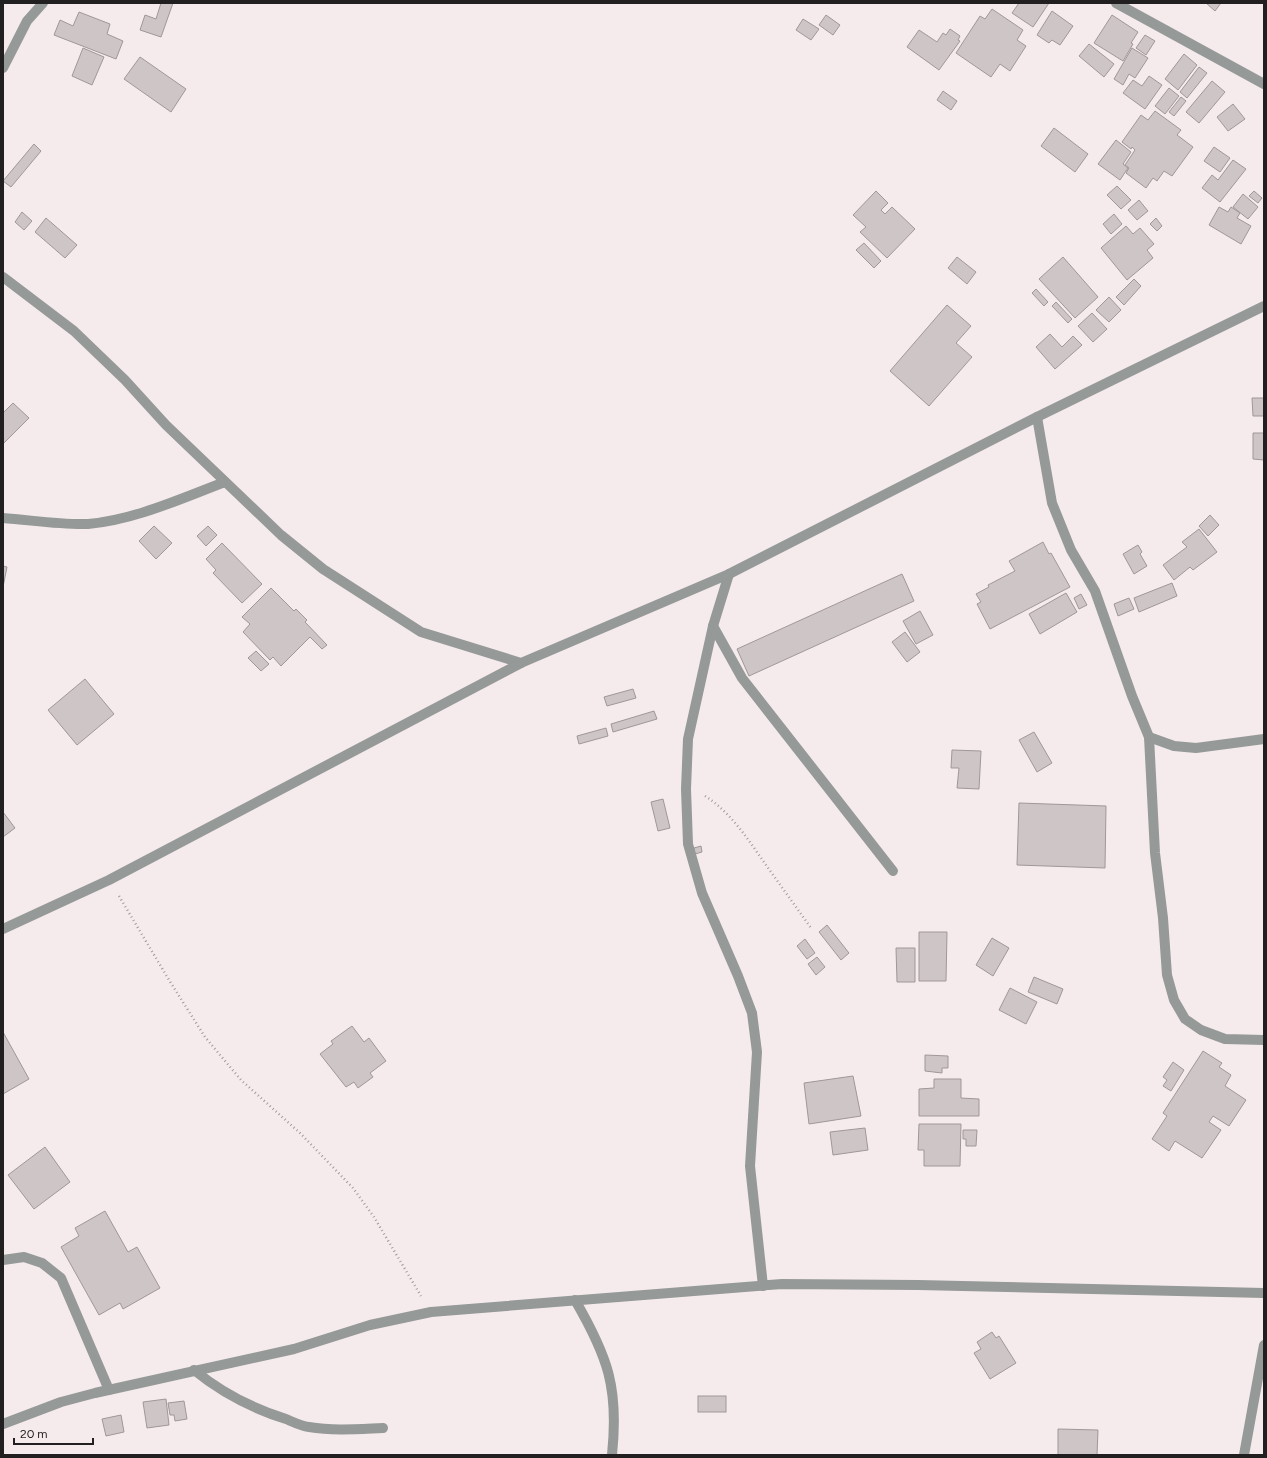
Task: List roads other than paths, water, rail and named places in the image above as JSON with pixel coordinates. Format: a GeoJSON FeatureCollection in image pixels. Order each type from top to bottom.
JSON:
{"type":"FeatureCollection","features":[{"type":"Feature","properties":{"kind":"street"},"geometry":{"type":"LineString","coordinates":[[3,68],[27,21],[43,3]]}},
{"type":"Feature","properties":{"kind":"street"},"geometry":{"type":"LineString","coordinates":[[1116,3],[1264,84]]}},
{"type":"Feature","properties":{"kind":"street"},"geometry":{"type":"LineString","coordinates":[[3,277],[74,331],[125,380],[166,425],[225,482],[281,535],[323,569],[421,632],[521,663]]}},
{"type":"Feature","properties":{"kind":"street"},"geometry":{"type":"LineString","coordinates":[[3,929],[109,880],[521,663],[728,574],[1037,417],[1264,306]]}},
{"type":"Feature","properties":{"kind":"street"},"geometry":{"type":"LineString","coordinates":[[1037,417],[1052,503],[1071,550],[1095,591],[1132,696],[1149,737],[1155,853],[1163,918],[1167,975],[1174,1000],[1185,1019],[1201,1030],[1225,1039],[1264,1040]]}},
{"type":"Feature","properties":{"kind":"street"},"geometry":{"type":"LineString","coordinates":[[3,518],[52,523],[89,524],[130,516],[225,482]]}},
{"type":"Feature","properties":{"kind":"street"},"geometry":{"type":"LineString","coordinates":[[728,574],[713,626],[688,739],[686,789],[688,844],[702,893],[738,976],[752,1013],[757,1052],[750,1166],[763,1286]]}},
{"type":"Feature","properties":{"kind":"street"},"geometry":{"type":"LineString","coordinates":[[713,626],[742,678],[893,871]]}},
{"type":"Feature","properties":{"kind":"street"},"geometry":{"type":"LineString","coordinates":[[1149,737],[1174,746],[1196,748],[1264,739]]}},
{"type":"Feature","properties":{"kind":"street"},"geometry":{"type":"LineString","coordinates":[[3,1260],[24,1257],[42,1262],[60,1278],[108,1390]]}},
{"type":"Feature","properties":{"kind":"street"},"geometry":{"type":"LineString","coordinates":[[3,1424],[61,1402],[294,1348],[370,1326],[431,1312],[782,1284],[918,1285],[1264,1293]]}},
{"type":"Feature","properties":{"kind":"street"},"geometry":{"type":"LineString","coordinates":[[575,1300],[601,1347],[610,1373],[615,1415],[612,1455]]}},
{"type":"Feature","properties":{"kind":"street"},"geometry":{"type":"LineString","coordinates":[[1244,1455],[1264,1345]]}},
{"type":"Feature","properties":{"kind":"street"},"geometry":{"type":"LineString","coordinates":[[194,1370],[214,1387],[236,1400],[269,1414],[307,1427],[347,1430],[383,1428]]}}]}
